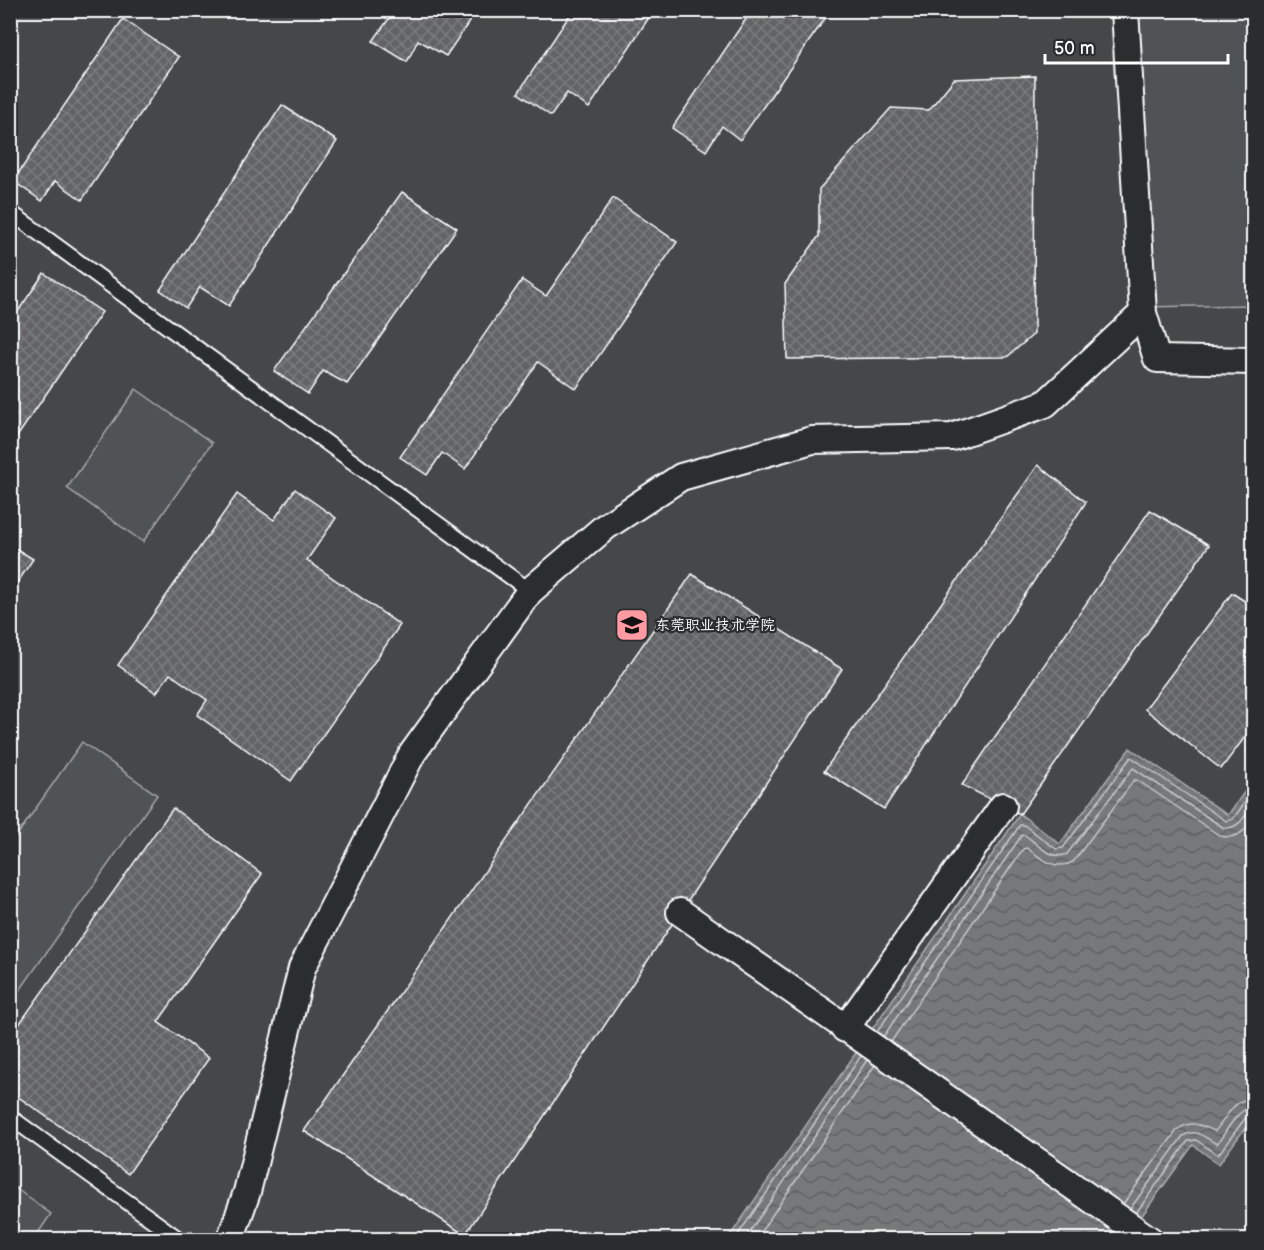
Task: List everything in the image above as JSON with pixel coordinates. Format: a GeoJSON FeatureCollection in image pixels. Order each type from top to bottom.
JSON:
{"type":"FeatureCollection","features":[{"type":"Feature","properties":{"kind":"street"},"geometry":{"type":"LineString","coordinates":[[1125,10],[1143,313],[1157,359],[1254,361]]}},
{"type":"Feature","properties":{"kind":"street"},"geometry":{"type":"LineString","coordinates":[[230,1239],[247,1192],[302,968],[412,754],[530,591],[605,527],[681,477],[812,440],[952,437],[1046,404],[1143,313]]}},
{"type":"Feature","properties":{"kind":"street"},"geometry":{"type":"LineString","coordinates":[[845,1029],[1004,806]]}},
{"type":"Feature","properties":{"kind":"street"},"geometry":{"type":"LineString","coordinates":[[680,912],[845,1029],[1150,1239]]}},
{"type":"Feature","properties":{"kind":"lane"},"geometry":{"type":"LineString","coordinates":[[10,212],[530,591]]}},
{"type":"Feature","properties":{"kind":"lane"},"geometry":{"type":"LineString","coordinates":[[10,1117],[180,1239]]}},
{"type":"Feature","properties":{"kind":"shaded area","name":"东莞职业技术学院"},"geometry":{"type":"Polygon","coordinates":[[[11,11],[1253,11],[1253,1239],[11,1239],[11,11]]]}},
{"type":"Feature","properties":{"kind":"shaded area"},"geometry":{"type":"Polygon","coordinates":[[[1134,11],[1253,11],[1253,305],[1141,307],[1134,11]]]}},
{"type":"Feature","properties":{"kind":"shaded area"},"geometry":{"type":"Polygon","coordinates":[[[136,389],[212,443],[143,542],[67,488],[136,389]]]}},
{"type":"Feature","properties":{"kind":"shaded area"},"geometry":{"type":"Polygon","coordinates":[[[82,742],[157,795],[11,1003],[11,844],[82,742]]]}},
{"type":"Feature","properties":{"kind":"shaded area"},"geometry":{"type":"Polygon","coordinates":[[[11,1185],[51,1214],[34,1239],[11,1239],[11,1185]]]}},
{"type":"Feature","properties":{"kind":"water"},"geometry":{"type":"Polygon","coordinates":[[[1130,748],[1228,815],[1253,780],[1253,1117],[1219,1164],[1193,1145],[1125,1239],[720,1240],[732,1233],[1020,814],[1060,844],[1130,748]]]}},
{"type":"Feature","properties":{"kind":"building"},"geometry":{"type":"Polygon","coordinates":[[[395,10],[477,10],[446,56],[418,40],[407,62],[373,41],[395,10]]]}},
{"type":"Feature","properties":{"kind":"building"},"geometry":{"type":"Polygon","coordinates":[[[573,10],[654,10],[589,108],[567,93],[551,116],[518,93],[573,10]]]}},
{"type":"Feature","properties":{"kind":"building"},"geometry":{"type":"Polygon","coordinates":[[[752,10],[831,10],[740,140],[722,126],[706,151],[672,128],[752,10]]]}},
{"type":"Feature","properties":{"kind":"building"},"geometry":{"type":"Polygon","coordinates":[[[123,19],[179,57],[82,200],[55,181],[42,201],[13,181],[123,19]]]}},
{"type":"Feature","properties":{"kind":"building"},"geometry":{"type":"Polygon","coordinates":[[[1035,76],[1034,334],[1007,357],[787,359],[785,284],[819,236],[819,189],[891,108],[929,110],[954,79],[1035,76]]]}},
{"type":"Feature","properties":{"kind":"building"},"geometry":{"type":"Polygon","coordinates":[[[282,105],[337,141],[229,306],[200,287],[186,308],[160,290],[282,105]]]}},
{"type":"Feature","properties":{"kind":"building"},"geometry":{"type":"Polygon","coordinates":[[[402,192],[457,228],[347,384],[323,371],[308,394],[274,371],[402,192]]]}},
{"type":"Feature","properties":{"kind":"building"},"geometry":{"type":"Polygon","coordinates":[[[613,198],[677,242],[576,389],[538,362],[465,469],[442,453],[427,475],[400,457],[522,280],[546,296],[613,198]]]}},
{"type":"Feature","properties":{"kind":"building"},"geometry":{"type":"Polygon","coordinates":[[[44,273],[102,312],[10,447],[10,323],[44,273]]]}},
{"type":"Feature","properties":{"kind":"building"},"geometry":{"type":"Polygon","coordinates":[[[1038,465],[1086,502],[884,809],[824,771],[1038,465]]]}},
{"type":"Feature","properties":{"kind":"building"},"geometry":{"type":"Polygon","coordinates":[[[295,489],[336,518],[307,560],[400,625],[291,781],[197,715],[207,700],[170,674],[156,693],[118,665],[237,494],[274,520],[295,489]]]}},
{"type":"Feature","properties":{"kind":"building"},"geometry":{"type":"Polygon","coordinates":[[[1150,510],[1209,545],[1020,814],[962,785],[1150,510]]]}},
{"type":"Feature","properties":{"kind":"building"},"geometry":{"type":"Polygon","coordinates":[[[10,545],[33,559],[10,594],[10,545]]]}},
{"type":"Feature","properties":{"kind":"building"},"geometry":{"type":"Polygon","coordinates":[[[692,574],[842,669],[465,1235],[304,1131],[692,574]]]}},
{"type":"Feature","properties":{"kind":"building"},"geometry":{"type":"Polygon","coordinates":[[[1232,593],[1254,607],[1254,725],[1221,769],[1145,709],[1232,593]]]}},
{"type":"Feature","properties":{"kind":"building"},"geometry":{"type":"Polygon","coordinates":[[[173,808],[262,874],[158,1022],[209,1058],[128,1174],[10,1091],[10,1037],[173,808]]]}},
{"type":"Feature","properties":{"kind":"place","name":"东莞职业技术学院"},"geometry":{"type":"Point","coordinates":[632,625]}}]}
